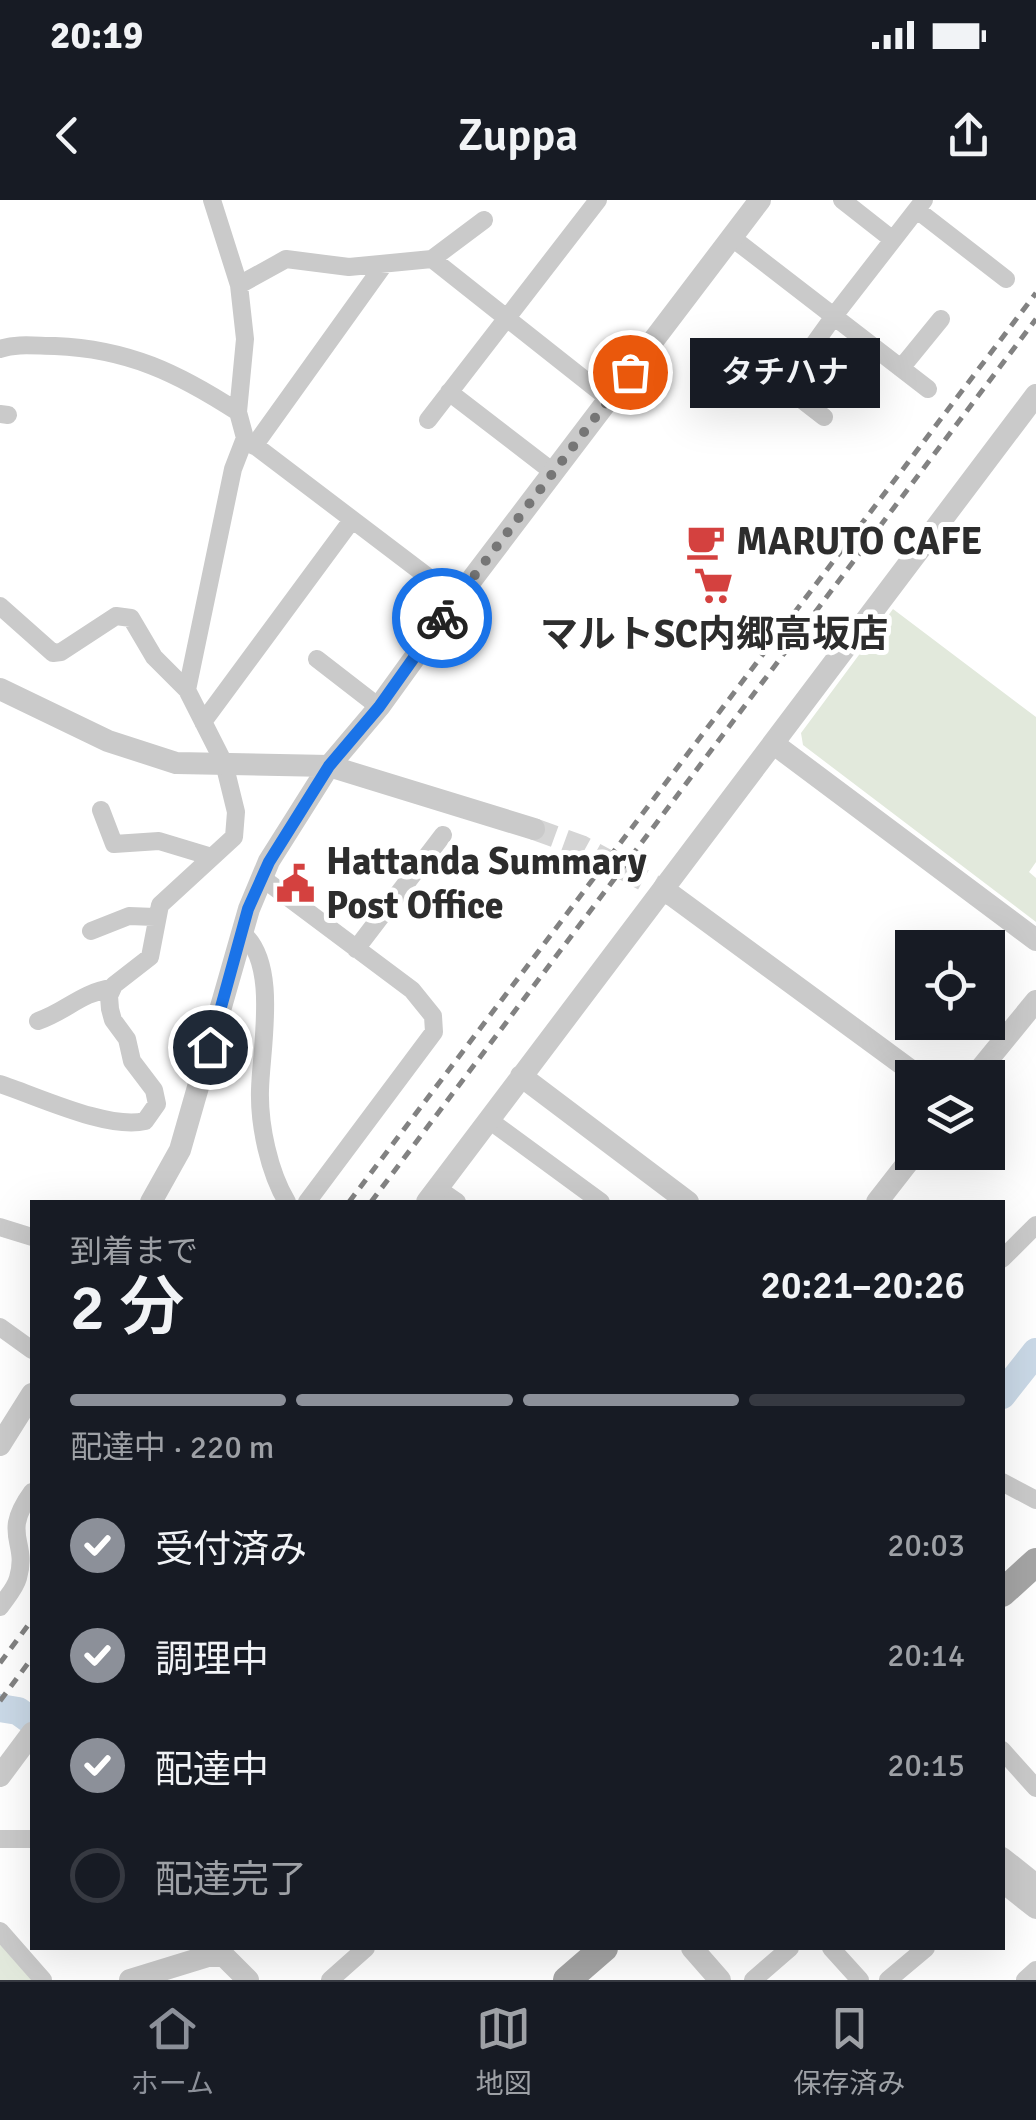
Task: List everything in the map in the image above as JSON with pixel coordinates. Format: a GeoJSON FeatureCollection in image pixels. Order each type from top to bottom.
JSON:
{"type":"FeatureCollection","features":[{"type":"Feature","properties":{"kind":"main road"},"geometry":{"type":"LineString","coordinates":[[1005,1589],[1036,1562]]}},
{"type":"Feature","properties":{"kind":"main road"},"geometry":{"type":"LineString","coordinates":[[567,1980],[602,1950]]}},
{"type":"Feature","properties":{"kind":"street"},"geometry":{"type":"LineString","coordinates":[[212,200],[239,285],[244,339],[238,412],[250,442],[456,598]]}},
{"type":"Feature","properties":{"kind":"street"},"geometry":{"type":"LineString","coordinates":[[428,420],[598,200]]}},
{"type":"Feature","properties":{"kind":"street"},"geometry":{"type":"LineString","coordinates":[[152,1200],[180,1150],[261,878],[329,766],[379,707],[456,598],[760,200]]}},
{"type":"Feature","properties":{"kind":"street"},"geometry":{"type":"LineString","coordinates":[[842,200],[893,240]]}},
{"type":"Feature","properties":{"kind":"street"},"geometry":{"type":"LineString","coordinates":[[824,417],[784,386],[921,205],[1006,279]]}},
{"type":"Feature","properties":{"kind":"street"},"geometry":{"type":"LineString","coordinates":[[239,285],[286,260],[349,268],[432,259],[484,220]]}},
{"type":"Feature","properties":{"kind":"street"},"geometry":{"type":"LineString","coordinates":[[731,237],[928,389]]}},
{"type":"Feature","properties":{"kind":"street"},"geometry":{"type":"LineString","coordinates":[[432,259],[609,399]]}},
{"type":"Feature","properties":{"kind":"street"},"geometry":{"type":"LineString","coordinates":[[187,690],[233,469],[383,266]]}},
{"type":"Feature","properties":{"kind":"street"},"geometry":{"type":"LineString","coordinates":[[901,368],[941,320]]}},
{"type":"Feature","properties":{"kind":"street"},"geometry":{"type":"LineString","coordinates":[[0,346],[110,351],[148,363],[197,386],[238,412]]}},
{"type":"Feature","properties":{"kind":"street"},"geometry":{"type":"LineString","coordinates":[[449,392],[553,472]]}},
{"type":"Feature","properties":{"kind":"street"},"geometry":{"type":"LineString","coordinates":[[441,1198],[521,1076],[1036,395]]}},
{"type":"Feature","properties":{"kind":"street"},"geometry":{"type":"LineString","coordinates":[[203,722],[352,520]]}},
{"type":"Feature","properties":{"kind":"street"},"geometry":{"type":"LineString","coordinates":[[0,606],[53,653],[61,652],[116,616],[132,618],[154,657],[187,690],[224,764],[236,812],[234,836],[160,905],[150,956],[112,988],[82,995],[38,1021]]}},
{"type":"Feature","properties":{"kind":"street"},"geometry":{"type":"LineString","coordinates":[[316,660],[379,707]]}},
{"type":"Feature","properties":{"kind":"street"},"geometry":{"type":"LineString","coordinates":[[0,688],[108,741],[176,763],[329,766],[534,830]]}},
{"type":"Feature","properties":{"kind":"street"},"geometry":{"type":"LineString","coordinates":[[774,744],[1036,940]]}},
{"type":"Feature","properties":{"kind":"street"},"geometry":{"type":"LineString","coordinates":[[101,810],[114,844],[159,840],[212,857]]}},
{"type":"Feature","properties":{"kind":"street"},"geometry":{"type":"LineString","coordinates":[[356,949],[443,834]]}},
{"type":"Feature","properties":{"kind":"street"},"geometry":{"type":"LineString","coordinates":[[261,878],[412,990],[436,1026],[308,1200]]}},
{"type":"Feature","properties":{"kind":"street"},"geometry":{"type":"LineString","coordinates":[[673,896],[896,1060]]}},
{"type":"Feature","properties":{"kind":"street"},"geometry":{"type":"LineString","coordinates":[[90,931],[129,916],[155,917]]}},
{"type":"Feature","properties":{"kind":"street"},"geometry":{"type":"LineString","coordinates":[[242,933],[253,942],[266,998],[261,1108],[268,1152],[286,1200]]}},
{"type":"Feature","properties":{"kind":"street"},"geometry":{"type":"LineString","coordinates":[[0,1084],[99,1117],[145,1121],[157,1104],[157,1097],[132,1061],[128,1039],[113,1020],[109,996],[112,988]]}},
{"type":"Feature","properties":{"kind":"street"},"geometry":{"type":"LineString","coordinates":[[988,1060],[1036,1001]]}},
{"type":"Feature","properties":{"kind":"street"},"geometry":{"type":"LineString","coordinates":[[521,1076],[685,1200]]}},
{"type":"Feature","properties":{"kind":"street"},"geometry":{"type":"LineString","coordinates":[[489,1120],[598,1200]]}},
{"type":"Feature","properties":{"kind":"street"},"geometry":{"type":"LineString","coordinates":[[879,1200],[902,1170]]}},
{"type":"Feature","properties":{"kind":"street"},"geometry":{"type":"LineString","coordinates":[[1005,1256],[1036,1225]]}},
{"type":"Feature","properties":{"kind":"street"},"geometry":{"type":"LineString","coordinates":[[0,1227],[30,1236]]}},
{"type":"Feature","properties":{"kind":"street"},"geometry":{"type":"LineString","coordinates":[[0,1327],[30,1349]]}},
{"type":"Feature","properties":{"kind":"street"},"geometry":{"type":"LineString","coordinates":[[0,1445],[30,1397]]}},
{"type":"Feature","properties":{"kind":"street"},"geometry":{"type":"LineString","coordinates":[[1005,1484],[1036,1500]]}},
{"type":"Feature","properties":{"kind":"street"},"geometry":{"type":"LineString","coordinates":[[0,1607],[19,1574],[14,1522],[17,1510],[30,1494]]}},
{"type":"Feature","properties":{"kind":"street"},"geometry":{"type":"LineString","coordinates":[[4,1771],[30,1736]]}},
{"type":"Feature","properties":{"kind":"street"},"geometry":{"type":"LineString","coordinates":[[1005,1753],[1036,1788]]}},
{"type":"Feature","properties":{"kind":"street"},"geometry":{"type":"LineString","coordinates":[[0,1840],[30,1839]]}},
{"type":"Feature","properties":{"kind":"street"},"geometry":{"type":"LineString","coordinates":[[1005,1860],[1036,1885]]}},
{"type":"Feature","properties":{"kind":"street"},"geometry":{"type":"LineString","coordinates":[[1005,1883],[1036,1908]]}},
{"type":"Feature","properties":{"kind":"street"},"geometry":{"type":"LineString","coordinates":[[0,1931],[43,1980]]}},
{"type":"Feature","properties":{"kind":"street"},"geometry":{"type":"LineString","coordinates":[[330,1980],[364,1950]]}},
{"type":"Feature","properties":{"kind":"street"},"geometry":{"type":"LineString","coordinates":[[694,1950],[720,1980]]}},
{"type":"Feature","properties":{"kind":"street"},"geometry":{"type":"LineString","coordinates":[[752,1980],[788,1950]]}},
{"type":"Feature","properties":{"kind":"street"},"geometry":{"type":"LineString","coordinates":[[834,1950],[860,1980]]}},
{"type":"Feature","properties":{"kind":"street"},"geometry":{"type":"LineString","coordinates":[[888,1980],[924,1950]]}},
{"type":"Feature","properties":{"kind":"street"},"geometry":{"type":"LineString","coordinates":[[130,1980],[208,1956],[224,1956],[248,1980]]}},
{"type":"Feature","properties":{"kind":"street"},"geometry":{"type":"LineString","coordinates":[[1025,1980],[1036,1970]]}},
{"type":"Feature","properties":{"kind":"shaded area"},"geometry":{"type":"Polygon","coordinates":[[[893,609],[1036,717],[1036,862],[1029,872],[1036,878],[1036,922],[803,745],[801,733],[893,609]]]}},
{"type":"Feature","properties":{"kind":"shaded area"},"geometry":{"type":"Polygon","coordinates":[[[0,1931],[43,1980],[0,1980],[0,1931]]]}},
{"type":"Feature","properties":{"kind":"waterway"},"geometry":{"type":"LineString","coordinates":[[1005,1391],[1036,1352]]}},
{"type":"Feature","properties":{"kind":"waterway"},"geometry":{"type":"LineString","coordinates":[[0,1708],[18,1711],[30,1720]]}},
{"type":"Feature","properties":{"kind":"tunnel"},"geometry":{"type":"LineString","coordinates":[[534,829],[581,846],[673,896]]}},
{"type":"Feature","properties":{"kind":"railway"},"geometry":{"type":"LineString","coordinates":[[351,1200],[1036,293]]}},
{"type":"Feature","properties":{"kind":"railway"},"geometry":{"type":"LineString","coordinates":[[373,1200],[1036,319]]}},
{"type":"Feature","properties":{"kind":"railway"},"geometry":{"type":"LineString","coordinates":[[0,1663],[30,1623]]}},
{"type":"Feature","properties":{"kind":"railway"},"geometry":{"type":"LineString","coordinates":[[0,1701],[30,1661]]}},
{"type":"Feature","properties":{"kind":"way so far"},"geometry":{"type":"LineString","coordinates":[[442,618],[630,372]]}},
{"type":"Feature","properties":{"kind":"place","name":"タチハナ"},"geometry":{"type":"Point","coordinates":[630,372]}},
{"type":"Feature","properties":{"kind":"place","name":"MARUTO CAFE"},"geometry":{"type":"Point","coordinates":[706,541]}},
{"type":"Feature","properties":{"kind":"place","name":"マルトSC内郷高坂店"},"geometry":{"type":"Point","coordinates":[714,585]}},
{"type":"Feature","properties":{"kind":"place","name":"Hattanda Summary Post Office"},"geometry":{"type":"Point","coordinates":[296,883]}},
{"type":"Feature","properties":{"kind":"route"},"geometry":{"type":"LineString","coordinates":[[210,1047],[248,909],[269,862],[329,766],[379,707],[442,618]]}}]}
